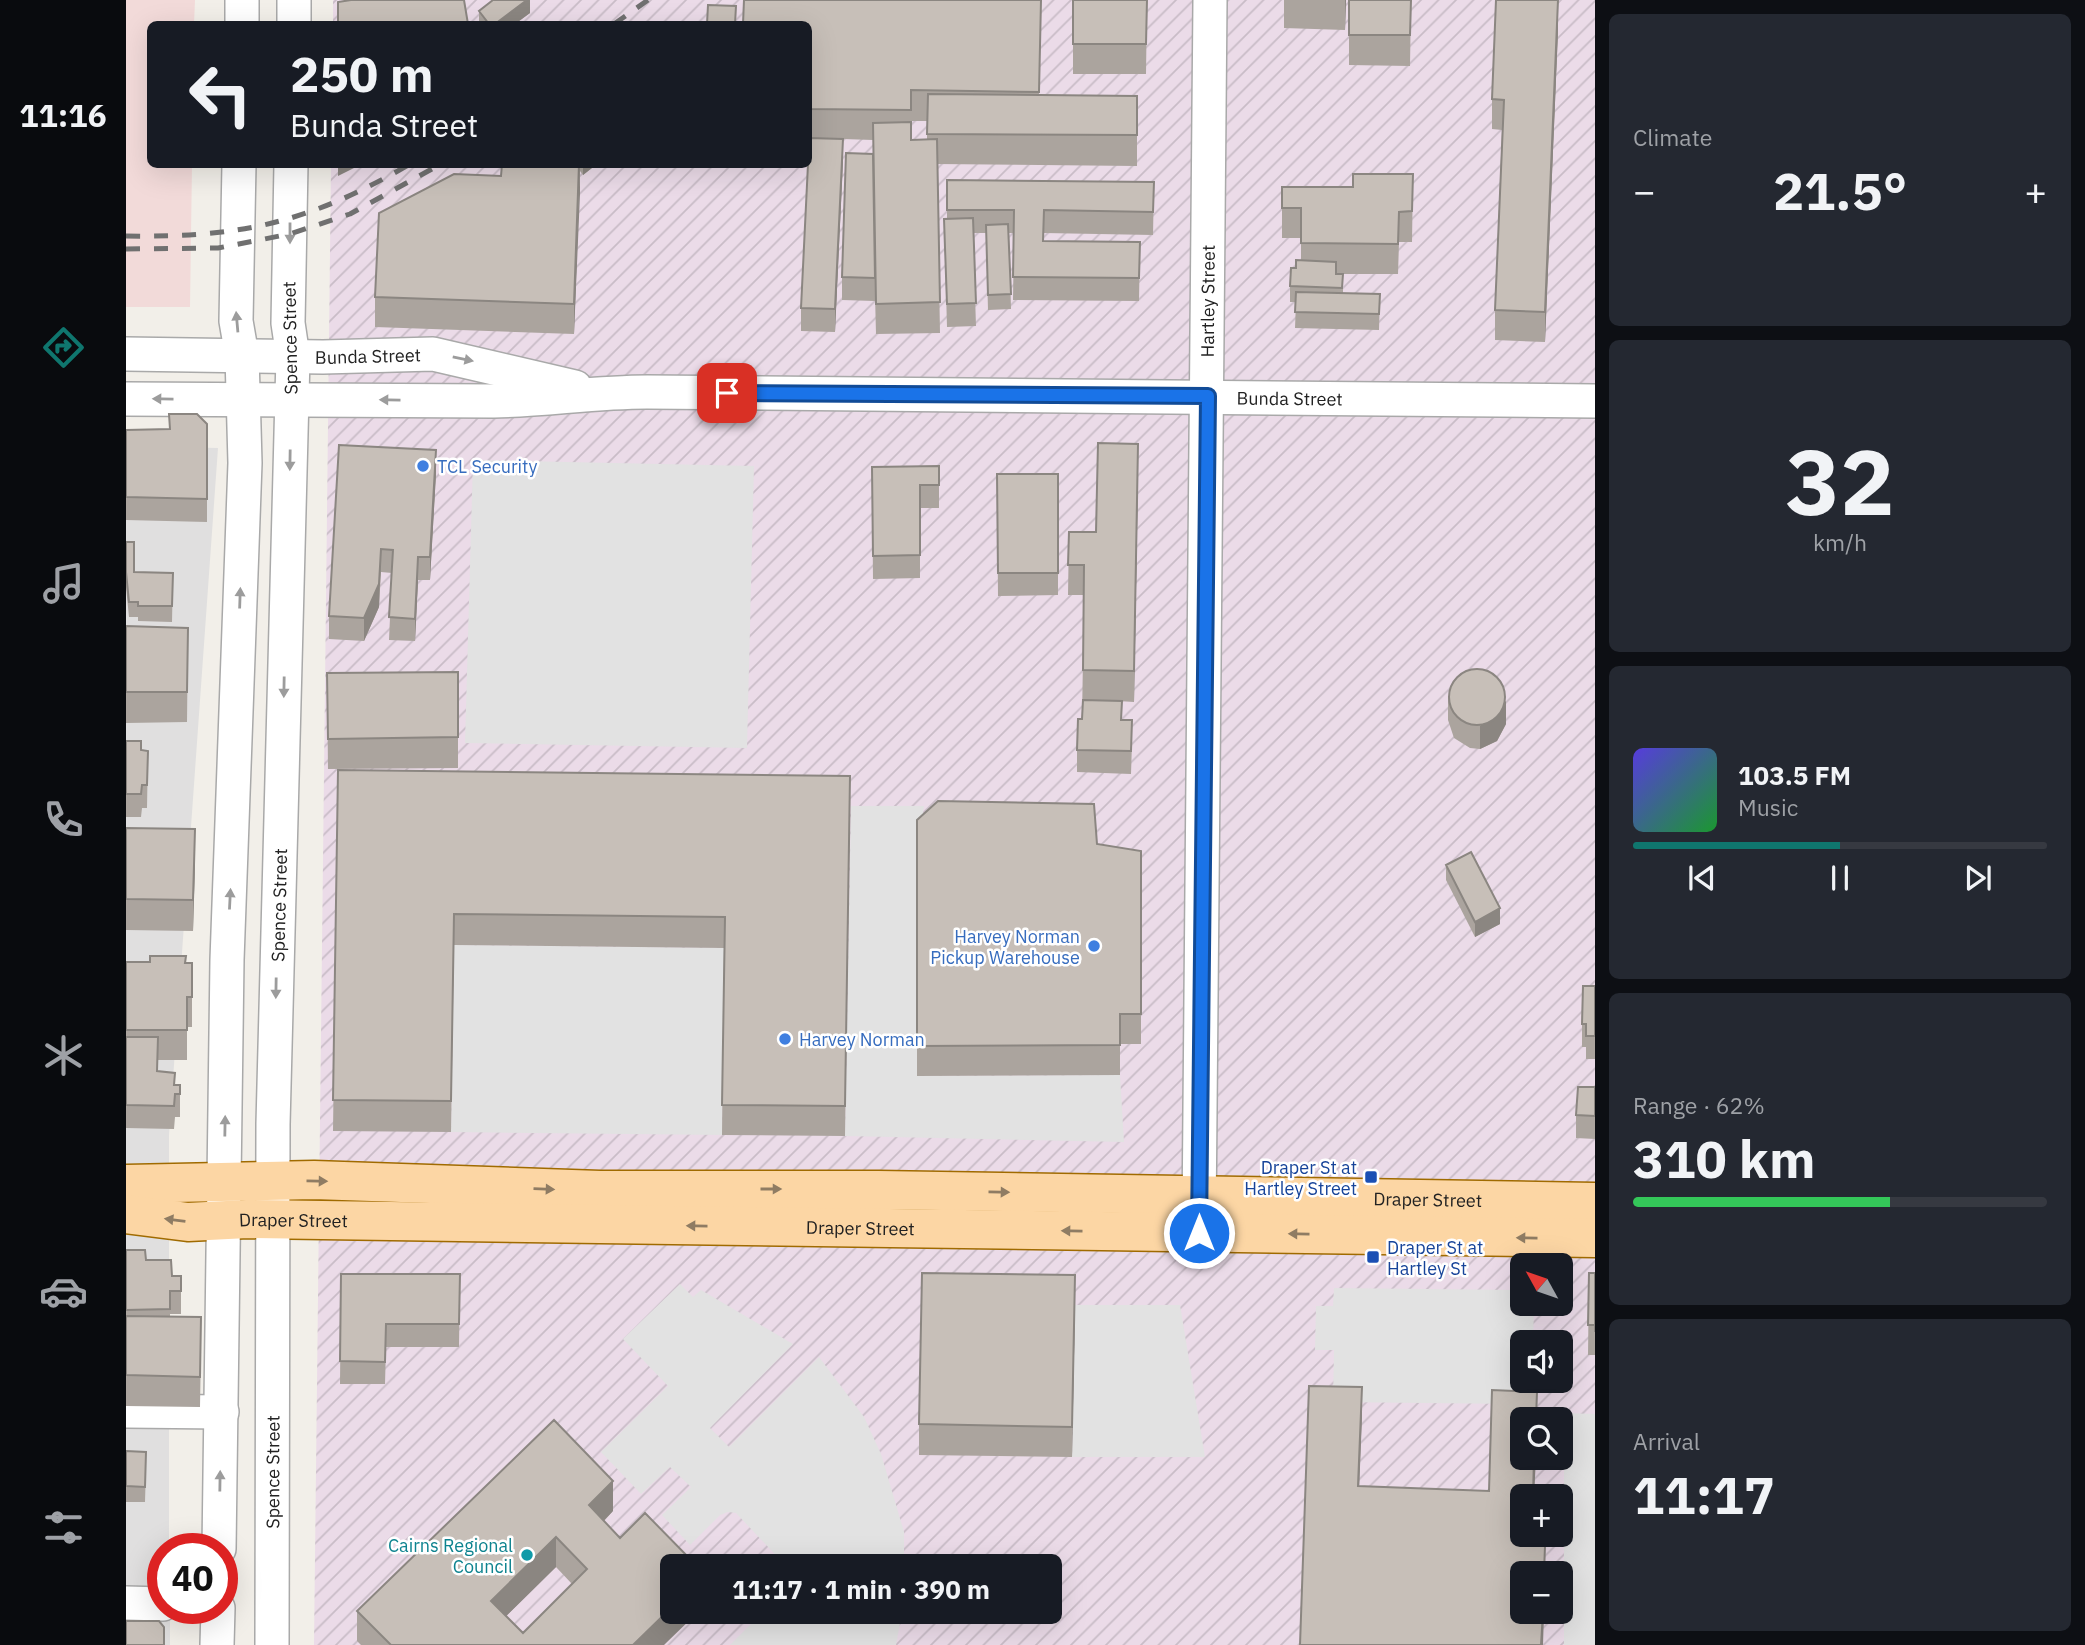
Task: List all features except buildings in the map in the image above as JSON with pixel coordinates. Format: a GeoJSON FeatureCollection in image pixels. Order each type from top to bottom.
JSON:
{"type":"FeatureCollection","features":[{"type":"Feature","properties":{"kind":"main road","name":"Draper Street"},"geometry":{"type":"LineString","coordinates":[[126,1184],[274,1181],[600,1190],[879,1190],[1595,1202]]}},
{"type":"Feature","properties":{"kind":"main road","name":"Draper Street"},"geometry":{"type":"LineString","coordinates":[[126,1214],[188,1222],[224,1219],[1595,1238]]}},
{"type":"Feature","properties":{"kind":"street"},"geometry":{"type":"LineString","coordinates":[[242,0],[242,21]]}},
{"type":"Feature","properties":{"kind":"street"},"geometry":{"type":"LineString","coordinates":[[294,0],[294,21]]}},
{"type":"Feature","properties":{"kind":"street","name":"Hartley Street"},"geometry":{"type":"LineString","coordinates":[[1199,1233],[1210,0]]}},
{"type":"Feature","properties":{"kind":"street"},"geometry":{"type":"LineString","coordinates":[[219,1533],[227,960],[245,463],[242,356],[236,321],[239,168]]}},
{"type":"Feature","properties":{"kind":"street","name":"Spence Street"},"geometry":{"type":"LineString","coordinates":[[272,1645],[274,1181],[293,357],[288,323],[291,168]]}},
{"type":"Feature","properties":{"kind":"street","name":"Bunda Street"},"geometry":{"type":"LineString","coordinates":[[126,354],[293,357],[433,354],[605,392]]}},
{"type":"Feature","properties":{"kind":"street","name":"Bunda Street"},"geometry":{"type":"LineString","coordinates":[[126,399],[494,401],[539,400],[605,392],[1595,401]]}},
{"type":"Feature","properties":{"kind":"street"},"geometry":{"type":"LineString","coordinates":[[126,1411],[222,1412]]}},
{"type":"Feature","properties":{"kind":"street"},"geometry":{"type":"LineString","coordinates":[[126,1603],[147,1604]]}},
{"type":"Feature","properties":{"kind":"street"},"geometry":{"type":"LineString","coordinates":[[217,1645],[218,1624]]}},
{"type":"Feature","properties":{"kind":"shaded area"},"geometry":{"type":"Polygon","coordinates":[[[126,0],[195,0],[194,21],[147,21],[147,168],[192,168],[190,307],[126,307],[126,0]]]}},
{"type":"Feature","properties":{"kind":"shaded area"},"geometry":{"type":"Polygon","coordinates":[[[333,0],[1595,0],[1595,1645],[314,1645],[331,168],[812,168],[812,21],[333,21],[333,0]]]}},
{"type":"Feature","properties":{"kind":"shaded area"},"geometry":{"type":"Polygon","coordinates":[[[126,446],[218,448],[169,1135],[169,1533],[147,1533],[147,1624],[170,1624],[170,1645],[126,1645],[126,446]]]}},
{"type":"Feature","properties":{"kind":"shaded area"},"geometry":{"type":"Polygon","coordinates":[[[473,460],[754,466],[747,748],[465,743],[473,460]]]}},
{"type":"Feature","properties":{"kind":"shaded area"},"geometry":{"type":"Polygon","coordinates":[[[851,806],[924,806],[917,850],[917,1076],[1120,1075],[1124,1142],[845,1136],[851,806]]]}},
{"type":"Feature","properties":{"kind":"shaded area"},"geometry":{"type":"Polygon","coordinates":[[[454,945],[725,948],[722,1135],[451,1132],[454,945]]]}},
{"type":"Feature","properties":{"kind":"shaded area"},"geometry":{"type":"Polygon","coordinates":[[[680,1284],[693,1297],[701,1290],[793,1344],[710,1428],[729,1447],[819,1357],[864,1417],[881,1454],[904,1532],[904,1554],[775,1554],[736,1513],[728,1512],[720,1515],[690,1545],[662,1515],[691,1487],[670,1467],[641,1494],[601,1452],[668,1386],[623,1339],[680,1284]]]}},
{"type":"Feature","properties":{"kind":"shaded area"},"geometry":{"type":"Polygon","coordinates":[[[1334,1288],[1510,1290],[1510,1316],[1534,1316],[1533,1330],[1510,1330],[1510,1393],[1514,1393],[1514,1404],[1333,1402],[1334,1350],[1315,1350],[1316,1306],[1333,1306],[1334,1288]]]}},
{"type":"Feature","properties":{"kind":"shaded area"},"geometry":{"type":"Polygon","coordinates":[[[1075,1305],[1180,1305],[1205,1457],[1072,1457],[1075,1305]]]}},
{"type":"Feature","properties":{"kind":"shaded area"},"geometry":{"type":"Polygon","coordinates":[[[1573,1413],[1595,1414],[1595,1645],[1564,1645],[1564,1624],[1573,1624],[1573,1561],[1564,1561],[1564,1547],[1573,1547],[1573,1484],[1564,1484],[1564,1470],[1573,1470],[1573,1413]]]}},
{"type":"Feature","properties":{"kind":"shaded area"},"geometry":{"type":"Polygon","coordinates":[[[751,1624],[900,1624],[896,1645],[730,1645],[751,1624]]]}},
{"type":"Feature","properties":{"kind":"railway"},"geometry":{"type":"LineString","coordinates":[[618,21],[648,0]]}},
{"type":"Feature","properties":{"kind":"railway"},"geometry":{"type":"LineString","coordinates":[[126,236],[205,234],[274,222],[340,200],[403,168]]}},
{"type":"Feature","properties":{"kind":"railway"},"geometry":{"type":"LineString","coordinates":[[126,249],[218,248],[290,234],[350,214],[434,168]]}},
{"type":"Feature","properties":{"kind":"place","name":"TCL Security"},"geometry":{"type":"Point","coordinates":[423,466]}},
{"type":"Feature","properties":{"kind":"place","name":"Harvey Norman Pickup Warehouse"},"geometry":{"type":"Point","coordinates":[1094,946]}},
{"type":"Feature","properties":{"kind":"place","name":"Harvey Norman"},"geometry":{"type":"Point","coordinates":[785,1039]}},
{"type":"Feature","properties":{"kind":"place","name":"Draper St at Hartley Street"},"geometry":{"type":"Point","coordinates":[1371,1177]}},
{"type":"Feature","properties":{"kind":"place","name":"Draper St at Hartley St"},"geometry":{"type":"Point","coordinates":[1373,1257]}},
{"type":"Feature","properties":{"kind":"place","name":"Cairns Regional Council"},"geometry":{"type":"Point","coordinates":[527,1555]}},
{"type":"Feature","properties":{"kind":"route"},"geometry":{"type":"LineString","coordinates":[[727,393],[1208,396],[1199,1233]]}}]}
